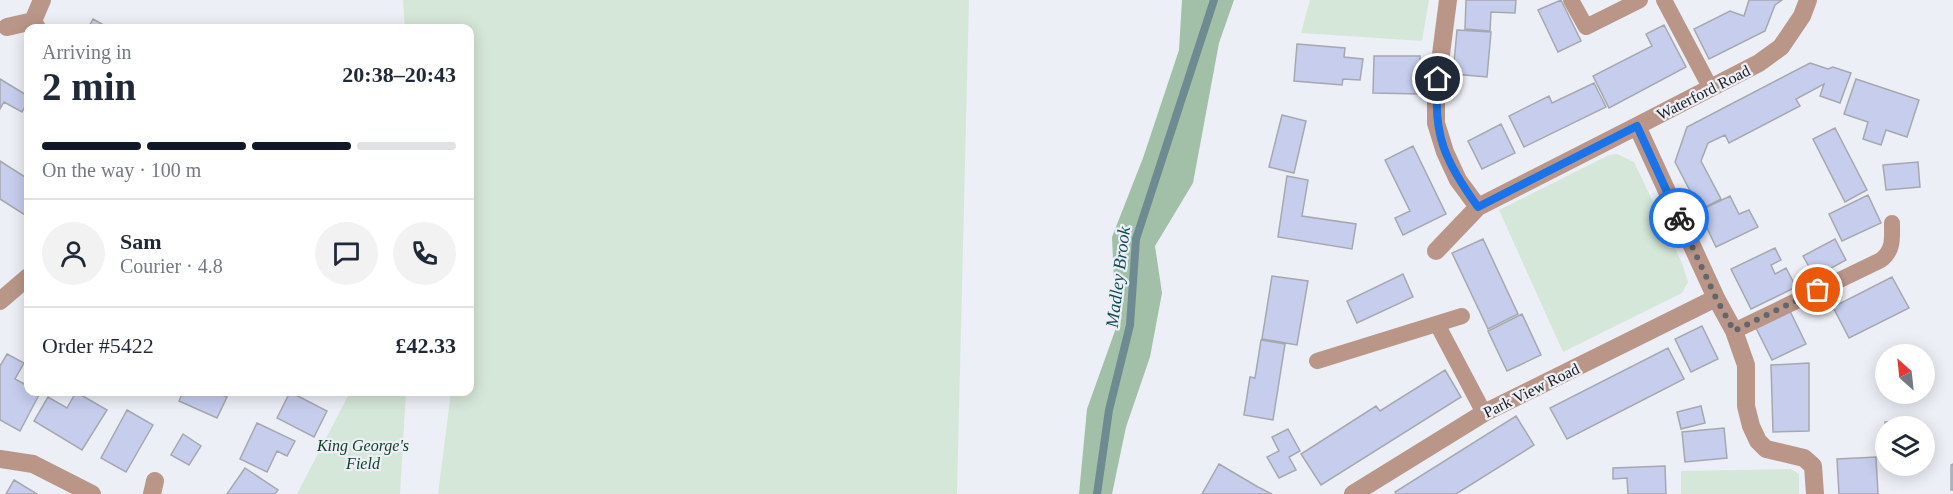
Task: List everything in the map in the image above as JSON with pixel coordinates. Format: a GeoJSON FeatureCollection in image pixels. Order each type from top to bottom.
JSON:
{"type":"FeatureCollection","features":[{"type":"Feature","properties":{"kind":"street"},"geometry":{"type":"LineString","coordinates":[[35,24],[42,0]]}},
{"type":"Feature","properties":{"kind":"street"},"geometry":{"type":"LineString","coordinates":[[1448,0],[1436,93],[1436,123],[1449,162],[1458,180],[1478,207]]}},
{"type":"Feature","properties":{"kind":"street","name":"Waterford Road"},"geometry":{"type":"LineString","coordinates":[[1808,0],[1802,16],[1781,47],[1759,63],[1637,126],[1716,298],[1734,331],[1746,365],[1746,406],[1750,426],[1758,441],[1766,448],[1804,458],[1813,466],[1815,494]]}},
{"type":"Feature","properties":{"kind":"street"},"geometry":{"type":"LineString","coordinates":[[7,27],[24,26]]}},
{"type":"Feature","properties":{"kind":"street"},"geometry":{"type":"LineString","coordinates":[[1436,251],[1478,207],[1637,126]]}},
{"type":"Feature","properties":{"kind":"street"},"geometry":{"type":"LineString","coordinates":[[0,301],[24,280]]}},
{"type":"Feature","properties":{"kind":"street","name":"Park View Road"},"geometry":{"type":"LineString","coordinates":[[1353,494],[1484,413],[1716,298]]}},
{"type":"Feature","properties":{"kind":"street"},"geometry":{"type":"LineString","coordinates":[[0,459],[33,464],[92,494]]}},
{"type":"Feature","properties":{"kind":"lane"},"geometry":{"type":"LineString","coordinates":[[1571,0],[1586,27],[1640,0]]}},
{"type":"Feature","properties":{"kind":"lane"},"geometry":{"type":"LineString","coordinates":[[1664,0],[1710,87]]}},
{"type":"Feature","properties":{"kind":"lane"},"geometry":{"type":"LineString","coordinates":[[1734,331],[1881,260],[1892,248],[1892,223]]}},
{"type":"Feature","properties":{"kind":"lane"},"geometry":{"type":"LineString","coordinates":[[1317,361],[1462,316]]}},
{"type":"Feature","properties":{"kind":"lane"},"geometry":{"type":"LineString","coordinates":[[1437,324],[1484,413]]}},
{"type":"Feature","properties":{"kind":"green space"},"geometry":{"type":"Polygon","coordinates":[[[403,0],[969,0],[957,494],[438,494],[450,396],[474,396],[474,24],[405,24],[403,0]]]}},
{"type":"Feature","properties":{"kind":"green space"},"geometry":{"type":"Polygon","coordinates":[[[1182,0],[1234,0],[1219,43],[1193,183],[1155,246],[1162,293],[1150,357],[1126,427],[1112,494],[1079,494],[1087,409],[1116,328],[1112,237],[1143,158],[1179,50],[1182,0]]]}},
{"type":"Feature","properties":{"kind":"green space"},"geometry":{"type":"Polygon","coordinates":[[[1310,0],[1429,0],[1422,41],[1301,33],[1310,0]]]}},
{"type":"Feature","properties":{"kind":"green space"},"geometry":{"type":"Polygon","coordinates":[[[1617,154],[1634,162],[1682,263],[1688,282],[1682,293],[1563,352],[1499,210],[1609,155],[1617,154]]]}},
{"type":"Feature","properties":{"kind":"green space","name":"King George's Field"},"geometry":{"type":"Polygon","coordinates":[[[348,396],[406,396],[400,494],[297,494],[348,396]]]}},
{"type":"Feature","properties":{"kind":"green space"},"geometry":{"type":"Polygon","coordinates":[[[1791,469],[1799,474],[1799,494],[1681,494],[1681,471],[1791,469]]]}},
{"type":"Feature","properties":{"kind":"building"},"geometry":{"type":"Polygon","coordinates":[[[1466,0],[1516,0],[1515,13],[1491,12],[1490,31],[1465,29],[1466,0]]]}},
{"type":"Feature","properties":{"kind":"building"},"geometry":{"type":"Polygon","coordinates":[[[1561,0],[1581,41],[1558,52],[1538,10],[1561,0]]]}},
{"type":"Feature","properties":{"kind":"building"},"geometry":{"type":"Polygon","coordinates":[[[1749,0],[1782,0],[1775,5],[1765,31],[1709,59],[1694,29],[1730,11],[1744,16],[1749,0]]]}},
{"type":"Feature","properties":{"kind":"building"},"geometry":{"type":"Polygon","coordinates":[[[93,19],[102,24],[90,24],[93,19]]]}},
{"type":"Feature","properties":{"kind":"building"},"geometry":{"type":"Polygon","coordinates":[[[1664,25],[1686,67],[1609,108],[1593,76],[1652,46],[1646,34],[1664,25]]]}},
{"type":"Feature","properties":{"kind":"building"},"geometry":{"type":"Polygon","coordinates":[[[1457,30],[1491,32],[1487,77],[1453,74],[1457,30]]]}},
{"type":"Feature","properties":{"kind":"building"},"geometry":{"type":"Polygon","coordinates":[[[1297,44],[1345,48],[1344,57],[1363,59],[1360,80],[1343,79],[1342,85],[1294,81],[1297,44]]]}},
{"type":"Feature","properties":{"kind":"building"},"geometry":{"type":"Polygon","coordinates":[[[1374,56],[1420,56],[1420,94],[1373,93],[1374,56]]]}},
{"type":"Feature","properties":{"kind":"building"},"geometry":{"type":"Polygon","coordinates":[[[1810,63],[1851,73],[1840,103],[1820,96],[1824,84],[1796,99],[1800,106],[1729,143],[1725,135],[1708,143],[1701,161],[1721,199],[1700,210],[1675,162],[1687,127],[1810,63]]]}},
{"type":"Feature","properties":{"kind":"building"},"geometry":{"type":"Polygon","coordinates":[[[0,79],[24,94],[24,108],[22,112],[4,102],[0,109],[0,79]]]}},
{"type":"Feature","properties":{"kind":"building"},"geometry":{"type":"Polygon","coordinates":[[[1856,79],[1919,100],[1907,137],[1886,130],[1881,145],[1863,139],[1868,122],[1844,114],[1856,79]]]}},
{"type":"Feature","properties":{"kind":"building"},"geometry":{"type":"Polygon","coordinates":[[[1594,83],[1606,107],[1524,147],[1509,116],[1549,96],[1552,103],[1594,83]]]}},
{"type":"Feature","properties":{"kind":"building"},"geometry":{"type":"Polygon","coordinates":[[[1282,115],[1306,121],[1294,173],[1269,167],[1282,115]]]}},
{"type":"Feature","properties":{"kind":"building"},"geometry":{"type":"Polygon","coordinates":[[[1501,124],[1515,153],[1482,169],[1468,141],[1501,124]]]}},
{"type":"Feature","properties":{"kind":"building"},"geometry":{"type":"Polygon","coordinates":[[[1835,128],[1867,190],[1845,202],[1813,139],[1835,128]]]}},
{"type":"Feature","properties":{"kind":"building"},"geometry":{"type":"Polygon","coordinates":[[[1413,146],[1446,214],[1403,235],[1395,218],[1410,211],[1385,160],[1413,146]]]}},
{"type":"Feature","properties":{"kind":"building"},"geometry":{"type":"Polygon","coordinates":[[[0,161],[24,176],[24,214],[0,199],[0,161]]]}},
{"type":"Feature","properties":{"kind":"building"},"geometry":{"type":"Polygon","coordinates":[[[1918,162],[1920,187],[1886,190],[1883,165],[1918,162]]]}},
{"type":"Feature","properties":{"kind":"building"},"geometry":{"type":"Polygon","coordinates":[[[1287,176],[1308,180],[1302,216],[1356,224],[1352,249],[1278,237],[1287,176]]]}},
{"type":"Feature","properties":{"kind":"building"},"geometry":{"type":"Polygon","coordinates":[[[1868,195],[1881,223],[1842,241],[1829,214],[1868,195]]]}},
{"type":"Feature","properties":{"kind":"building"},"geometry":{"type":"Polygon","coordinates":[[[1730,196],[1739,214],[1749,210],[1758,227],[1716,247],[1699,211],[1730,196]]]}},
{"type":"Feature","properties":{"kind":"building"},"geometry":{"type":"Polygon","coordinates":[[[1483,239],[1518,314],[1488,329],[1452,253],[1483,239]]]}},
{"type":"Feature","properties":{"kind":"building"},"geometry":{"type":"Polygon","coordinates":[[[1835,239],[1846,260],[1815,277],[1803,256],[1835,239]]]}},
{"type":"Feature","properties":{"kind":"building"},"geometry":{"type":"Polygon","coordinates":[[[1775,248],[1781,260],[1771,265],[1775,274],[1786,268],[1796,287],[1751,309],[1731,269],[1775,248]]]}},
{"type":"Feature","properties":{"kind":"building"},"geometry":{"type":"Polygon","coordinates":[[[1403,274],[1413,297],[1357,323],[1347,301],[1403,274]]]}},
{"type":"Feature","properties":{"kind":"building"},"geometry":{"type":"Polygon","coordinates":[[[1272,276],[1308,281],[1297,345],[1262,339],[1272,276]]]}},
{"type":"Feature","properties":{"kind":"building"},"geometry":{"type":"Polygon","coordinates":[[[1892,277],[1909,308],[1849,338],[1833,307],[1892,277]]]}},
{"type":"Feature","properties":{"kind":"building"},"geometry":{"type":"Polygon","coordinates":[[[1790,311],[1806,344],[1772,360],[1756,328],[1790,311]]]}},
{"type":"Feature","properties":{"kind":"building"},"geometry":{"type":"Polygon","coordinates":[[[1522,314],[1541,355],[1507,371],[1488,331],[1522,314]]]}},
{"type":"Feature","properties":{"kind":"building"},"geometry":{"type":"Polygon","coordinates":[[[1702,326],[1718,359],[1691,372],[1675,339],[1702,326]]]}},
{"type":"Feature","properties":{"kind":"building"},"geometry":{"type":"Polygon","coordinates":[[[1261,340],[1285,344],[1273,420],[1244,415],[1250,377],[1255,378],[1261,340]]]}},
{"type":"Feature","properties":{"kind":"building"},"geometry":{"type":"Polygon","coordinates":[[[1668,348],[1684,379],[1567,439],[1550,408],[1668,348]]]}},
{"type":"Feature","properties":{"kind":"building"},"geometry":{"type":"Polygon","coordinates":[[[7,354],[24,363],[15,379],[24,384],[24,396],[38,396],[20,431],[0,420],[0,366],[7,354]]]}},
{"type":"Feature","properties":{"kind":"building"},"geometry":{"type":"Polygon","coordinates":[[[1809,363],[1809,431],[1773,432],[1771,365],[1809,363]]]}},
{"type":"Feature","properties":{"kind":"building"},"geometry":{"type":"Polygon","coordinates":[[[1445,370],[1461,397],[1321,485],[1301,454],[1376,406],[1380,411],[1445,370]]]}},
{"type":"Feature","properties":{"kind":"building"},"geometry":{"type":"Polygon","coordinates":[[[74,396],[83,396],[107,410],[82,450],[34,421],[48,397],[67,408],[74,396]]]}},
{"type":"Feature","properties":{"kind":"building"},"geometry":{"type":"Polygon","coordinates":[[[181,396],[227,397],[217,418],[179,401],[181,396]]]}},
{"type":"Feature","properties":{"kind":"building"},"geometry":{"type":"Polygon","coordinates":[[[288,396],[298,396],[327,411],[314,437],[277,418],[288,396]]]}},
{"type":"Feature","properties":{"kind":"building"},"geometry":{"type":"Polygon","coordinates":[[[1701,406],[1705,423],[1681,429],[1677,412],[1701,406]]]}},
{"type":"Feature","properties":{"kind":"building"},"geometry":{"type":"Polygon","coordinates":[[[127,410],[153,425],[126,472],[101,458],[127,410]]]}},
{"type":"Feature","properties":{"kind":"building"},"geometry":{"type":"Polygon","coordinates":[[[1516,416],[1534,445],[1456,494],[1396,494],[1395,492],[1516,416]]]}},
{"type":"Feature","properties":{"kind":"building"},"geometry":{"type":"Polygon","coordinates":[[[257,423],[295,441],[287,456],[277,451],[267,472],[240,459],[257,423]]]}},
{"type":"Feature","properties":{"kind":"building"},"geometry":{"type":"Polygon","coordinates":[[[1724,428],[1727,458],[1685,462],[1682,432],[1724,428]]]}},
{"type":"Feature","properties":{"kind":"building"},"geometry":{"type":"Polygon","coordinates":[[[1288,429],[1300,451],[1289,457],[1296,470],[1279,478],[1267,457],[1279,451],[1272,437],[1288,429]]]}},
{"type":"Feature","properties":{"kind":"building"},"geometry":{"type":"Polygon","coordinates":[[[183,434],[201,446],[189,465],[171,455],[183,434]]]}},
{"type":"Feature","properties":{"kind":"building"},"geometry":{"type":"Polygon","coordinates":[[[1875,457],[1878,494],[1839,494],[1837,459],[1875,457]]]}},
{"type":"Feature","properties":{"kind":"building"},"geometry":{"type":"Polygon","coordinates":[[[1219,464],[1258,487],[1272,494],[1202,494],[1219,464]]]}},
{"type":"Feature","properties":{"kind":"building"},"geometry":{"type":"Polygon","coordinates":[[[1953,464],[1953,490],[1951,490],[1951,465],[1953,464]]]}},
{"type":"Feature","properties":{"kind":"building"},"geometry":{"type":"Polygon","coordinates":[[[1665,466],[1666,494],[1628,494],[1627,478],[1613,479],[1613,468],[1665,466]]]}},
{"type":"Feature","properties":{"kind":"building"},"geometry":{"type":"Polygon","coordinates":[[[245,468],[278,490],[275,494],[227,494],[245,468]]]}},
{"type":"Feature","properties":{"kind":"building"},"geometry":{"type":"Polygon","coordinates":[[[14,480],[37,494],[6,494],[14,480]]]}},
{"type":"Feature","properties":{"kind":"waterway","name":"Madley Brook"},"geometry":{"type":"LineString","coordinates":[[1097,494],[1109,410],[1130,325],[1136,239],[1214,0]]}},
{"type":"Feature","properties":{"kind":"way so far"},"geometry":{"type":"LineString","coordinates":[[1679,218],[1734,331],[1818,290]]}},
{"type":"Feature","properties":{"kind":"route"},"geometry":{"type":"LineString","coordinates":[[1438,79],[1436,123],[1444,152],[1458,180],[1478,207],[1637,126],[1679,218]]}}]}
